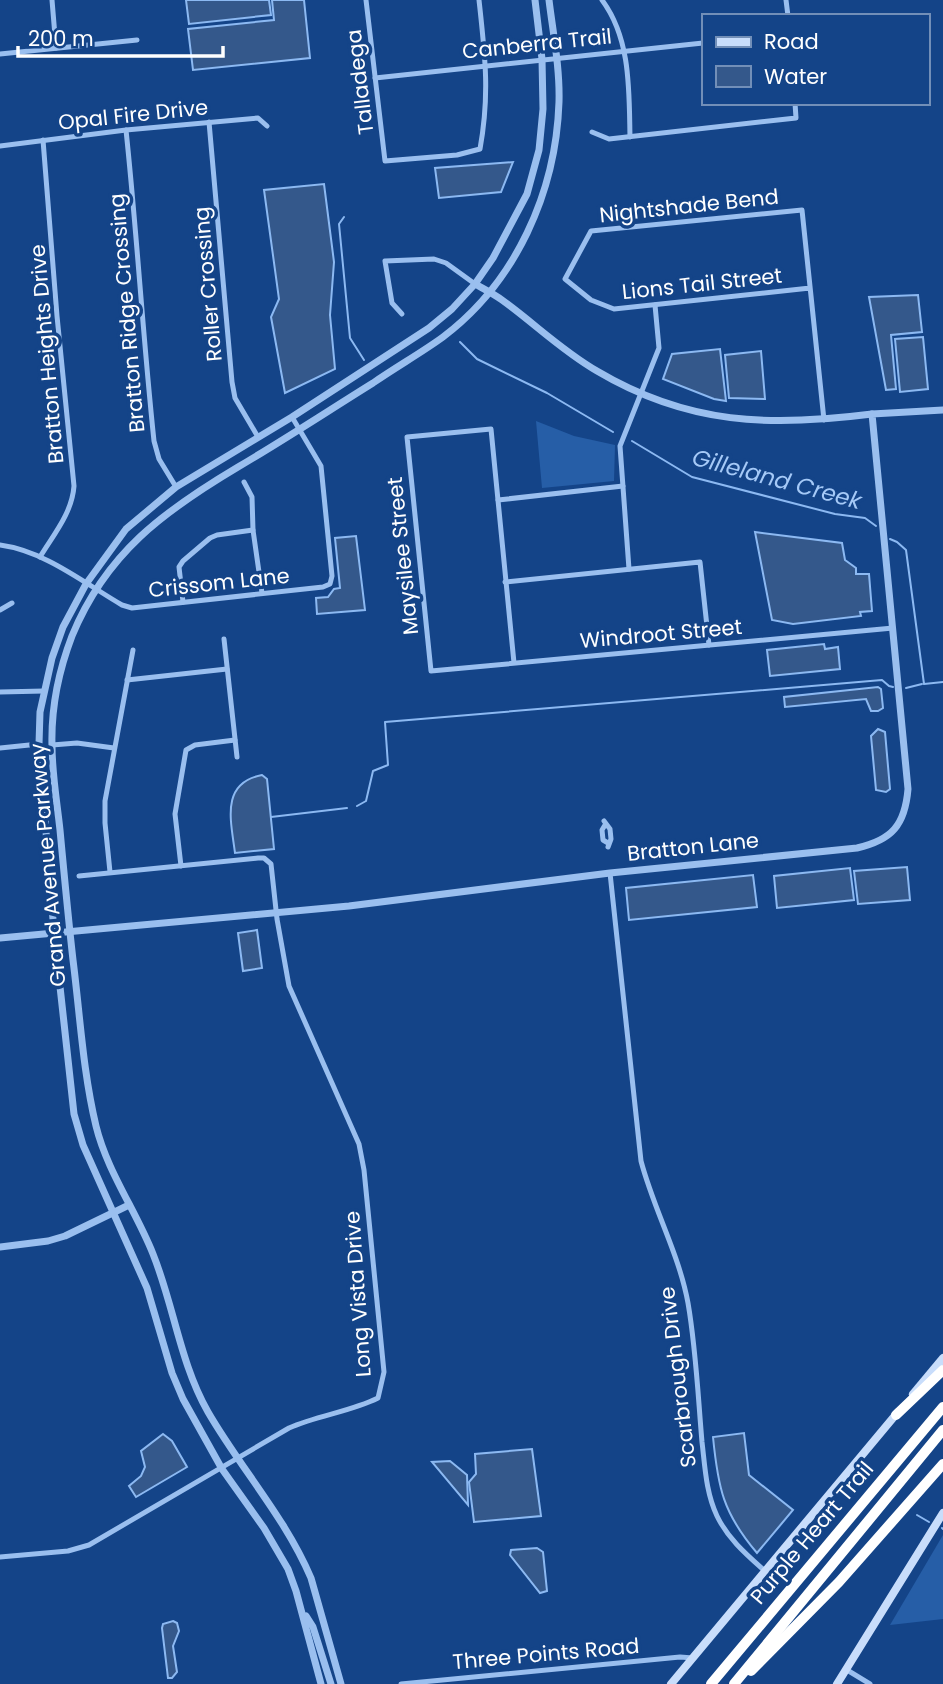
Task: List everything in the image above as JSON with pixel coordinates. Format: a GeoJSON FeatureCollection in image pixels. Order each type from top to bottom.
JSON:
{"type":"FeatureCollection","features":[{"type":"Feature","properties":{"kind":"highway"},"geometry":{"type":"LineString","coordinates":[[896,1415],[943,1370]]}},
{"type":"Feature","properties":{"kind":"highway","name":"Purple Heart Trail"},"geometry":{"type":"LineString","coordinates":[[711,1684],[943,1407]]}},
{"type":"Feature","properties":{"kind":"highway","name":"Purple Heart Trail"},"geometry":{"type":"LineString","coordinates":[[736,1684],[943,1430]]}},
{"type":"Feature","properties":{"kind":"highway"},"geometry":{"type":"LineString","coordinates":[[736,1684],[839,1582],[943,1464]]}},
{"type":"Feature","properties":{"kind":"main road"},"geometry":{"type":"LineString","coordinates":[[671,1684],[943,1358]]}},
{"type":"Feature","properties":{"kind":"main road"},"geometry":{"type":"LineString","coordinates":[[836,1684],[943,1513]]}},
{"type":"Feature","properties":{"kind":"street"},"geometry":{"type":"LineString","coordinates":[[52,0],[56,48]]}},
{"type":"Feature","properties":{"kind":"street","name":"Talladega"},"geometry":{"type":"LineString","coordinates":[[366,0],[385,161],[457,155],[480,149],[486,114],[486,65]]}},
{"type":"Feature","properties":{"kind":"street"},"geometry":{"type":"LineString","coordinates":[[478,0],[486,65]]}},
{"type":"Feature","properties":{"kind":"street","name":"Grand Avenue Parkway"},"geometry":{"type":"LineString","coordinates":[[321,1684],[288,1569],[222,1469],[183,1399],[172,1373],[147,1287],[83,1145],[74,1114],[54,932],[39,744],[40,712],[63,626],[86,584],[126,529],[177,487],[292,417],[429,328],[452,309],[475,284],[508,233],[527,194],[539,150],[543,109],[542,59],[535,0]]}},
{"type":"Feature","properties":{"kind":"street","name":"Grand Avenue Parkway"},"geometry":{"type":"LineString","coordinates":[[341,1684],[304,1562],[286,1527],[209,1413],[198,1391],[157,1265],[104,1153],[92,1108],[70,931],[52,745],[55,704],[62,670],[75,630],[96,590],[134,541],[169,510],[300,430],[445,335],[489,293],[528,233],[544,195],[554,157],[559,100],[549,0]]}},
{"type":"Feature","properties":{"kind":"street"},"geometry":{"type":"LineString","coordinates":[[602,0],[616,21],[624,51],[630,99],[630,137]]}},
{"type":"Feature","properties":{"kind":"street"},"geometry":{"type":"LineString","coordinates":[[0,54],[137,40]]}},
{"type":"Feature","properties":{"kind":"street","name":"Canberra Trail"},"geometry":{"type":"LineString","coordinates":[[375,78],[702,43]]}},
{"type":"Feature","properties":{"kind":"street"},"geometry":{"type":"LineString","coordinates":[[592,131],[609,139],[796,118],[795,105]]}},
{"type":"Feature","properties":{"kind":"street","name":"Opal Fire Drive"},"geometry":{"type":"LineString","coordinates":[[0,146],[126,130],[258,118],[267,126]]}},
{"type":"Feature","properties":{"kind":"street","name":"Roller Crossing"},"geometry":{"type":"LineString","coordinates":[[209,122],[235,398],[258,437]]}},
{"type":"Feature","properties":{"kind":"street","name":"Bratton Ridge Crossing"},"geometry":{"type":"LineString","coordinates":[[126,130],[138,239],[141,313],[154,441],[159,459],[177,487]]}},
{"type":"Feature","properties":{"kind":"street","name":"Bratton Heights Drive"},"geometry":{"type":"LineString","coordinates":[[40,557],[66,516],[73,500],[74,485],[43,140]]}},
{"type":"Feature","properties":{"kind":"street","name":"Nightshade Bend"},"geometry":{"type":"LineString","coordinates":[[565,279],[591,231],[802,210],[810,288]]}},
{"type":"Feature","properties":{"kind":"street"},"geometry":{"type":"LineString","coordinates":[[402,314],[392,303],[386,261],[434,259],[446,263],[500,298],[596,371],[672,405],[730,418],[770,422],[943,410]]}},
{"type":"Feature","properties":{"kind":"street","name":"Lions Tail Street"},"geometry":{"type":"LineString","coordinates":[[565,279],[592,300],[614,309],[810,288]]}},
{"type":"Feature","properties":{"kind":"street"},"geometry":{"type":"LineString","coordinates":[[810,288],[824,420]]}},
{"type":"Feature","properties":{"kind":"street"},"geometry":{"type":"LineString","coordinates":[[629,569],[620,446],[659,348],[655,305]]}},
{"type":"Feature","properties":{"kind":"street","name":"Bratton Lane"},"geometry":{"type":"LineString","coordinates":[[0,938],[349,906],[610,873],[857,848],[873,844],[895,830],[907,806],[908,789],[872,414]]}},
{"type":"Feature","properties":{"kind":"street"},"geometry":{"type":"LineString","coordinates":[[292,417],[300,430]]}},
{"type":"Feature","properties":{"kind":"street","name":"Maysilee Street"},"geometry":{"type":"LineString","coordinates":[[431,671],[407,437],[491,429],[498,500]]}},
{"type":"Feature","properties":{"kind":"street","name":"Crissom Lane"},"geometry":{"type":"LineString","coordinates":[[0,545],[40,557],[132,608],[323,587],[330,584],[332,576],[321,466],[300,430]]}},
{"type":"Feature","properties":{"kind":"street"},"geometry":{"type":"LineString","coordinates":[[244,482],[252,497],[253,530],[262,593]]}},
{"type":"Feature","properties":{"kind":"street"},"geometry":{"type":"LineString","coordinates":[[514,663],[498,500],[623,486]]}},
{"type":"Feature","properties":{"kind":"street"},"geometry":{"type":"LineString","coordinates":[[183,602],[179,567],[183,561],[209,538],[253,530]]}},
{"type":"Feature","properties":{"kind":"street"},"geometry":{"type":"LineString","coordinates":[[505,582],[700,562],[709,645]]}},
{"type":"Feature","properties":{"kind":"street"},"geometry":{"type":"LineString","coordinates":[[0,610],[12,603]]}},
{"type":"Feature","properties":{"kind":"street","name":"Windroot Street"},"geometry":{"type":"LineString","coordinates":[[431,671],[893,628]]}},
{"type":"Feature","properties":{"kind":"street"},"geometry":{"type":"LineString","coordinates":[[224,639],[237,757]]}},
{"type":"Feature","properties":{"kind":"street"},"geometry":{"type":"LineString","coordinates":[[110,872],[104,823],[105,801],[133,650]]}},
{"type":"Feature","properties":{"kind":"street"},"geometry":{"type":"LineString","coordinates":[[128,680],[227,669]]}},
{"type":"Feature","properties":{"kind":"street"},"geometry":{"type":"LineString","coordinates":[[0,692],[44,691]]}},
{"type":"Feature","properties":{"kind":"street"},"geometry":{"type":"LineString","coordinates":[[181,866],[175,814],[187,750],[195,744],[234,740]]}},
{"type":"Feature","properties":{"kind":"street"},"geometry":{"type":"LineString","coordinates":[[0,748],[77,743],[114,748]]}},
{"type":"Feature","properties":{"kind":"street"},"geometry":{"type":"LineString","coordinates":[[605,823],[610,829],[611,839],[608,845]]}},
{"type":"Feature","properties":{"kind":"street"},"geometry":{"type":"LineString","coordinates":[[79,876],[258,858],[268,861],[272,868],[276,913]]}},
{"type":"Feature","properties":{"kind":"street","name":"Scarbrough Drive"},"geometry":{"type":"LineString","coordinates":[[610,873],[641,1161],[650,1196],[678,1262],[688,1305],[707,1483],[717,1515],[725,1529],[744,1553],[766,1572]]}},
{"type":"Feature","properties":{"kind":"street","name":"Long Vista Drive"},"geometry":{"type":"LineString","coordinates":[[0,1558],[68,1551],[89,1545],[289,1428],[312,1418],[358,1408],[378,1398],[384,1373],[359,1144],[289,986],[276,913]]}},
{"type":"Feature","properties":{"kind":"street"},"geometry":{"type":"LineString","coordinates":[[0,1247],[65,1236],[129,1205]]}},
{"type":"Feature","properties":{"kind":"street"},"geometry":{"type":"LineString","coordinates":[[300,1606],[313,1628],[331,1684]]}},
{"type":"Feature","properties":{"kind":"street","name":"Three Points Road"},"geometry":{"type":"LineString","coordinates":[[401,1684],[680,1657],[693,1658]]}},
{"type":"Feature","properties":{"kind":"street"},"geometry":{"type":"LineString","coordinates":[[847,1670],[870,1684]]}},
{"type":"Feature","properties":{"kind":"shaded area"},"geometry":{"type":"Polygon","coordinates":[[[536,421],[574,436],[615,445],[614,481],[542,488],[536,421]]]}},
{"type":"Feature","properties":{"kind":"shaded area"},"geometry":{"type":"Polygon","coordinates":[[[943,1535],[943,1619],[890,1625],[943,1535]]]}},
{"type":"Feature","properties":{"kind":"water"},"geometry":{"type":"Polygon","coordinates":[[[186,0],[269,0],[271,15],[189,24],[186,0]]]}},
{"type":"Feature","properties":{"kind":"water"},"geometry":{"type":"Polygon","coordinates":[[[272,0],[304,0],[310,58],[193,70],[188,29],[274,20],[272,0]]]}},
{"type":"Feature","properties":{"kind":"water"},"geometry":{"type":"Polygon","coordinates":[[[513,162],[501,192],[439,198],[435,168],[513,162]]]}},
{"type":"Feature","properties":{"kind":"water"},"geometry":{"type":"Polygon","coordinates":[[[324,184],[334,262],[330,315],[335,369],[285,393],[271,317],[279,299],[264,190],[324,184]]]}},
{"type":"Feature","properties":{"kind":"water"},"geometry":{"type":"Polygon","coordinates":[[[918,295],[922,332],[891,335],[896,389],[886,390],[869,297],[918,295]]]}},
{"type":"Feature","properties":{"kind":"water"},"geometry":{"type":"Polygon","coordinates":[[[923,337],[928,389],[900,392],[895,339],[923,337]]]}},
{"type":"Feature","properties":{"kind":"water"},"geometry":{"type":"Polygon","coordinates":[[[720,349],[726,401],[663,379],[672,354],[720,349]]]}},
{"type":"Feature","properties":{"kind":"water"},"geometry":{"type":"Polygon","coordinates":[[[761,351],[765,399],[729,398],[725,355],[761,351]]]}},
{"type":"Feature","properties":{"kind":"water"},"geometry":{"type":"Polygon","coordinates":[[[755,532],[842,543],[845,560],[856,568],[856,574],[869,574],[872,611],[860,612],[861,616],[793,624],[772,620],[755,532]]]}},
{"type":"Feature","properties":{"kind":"water"},"geometry":{"type":"Polygon","coordinates":[[[356,536],[365,610],[317,614],[316,598],[328,597],[334,589],[340,588],[335,538],[356,536]]]}},
{"type":"Feature","properties":{"kind":"water"},"geometry":{"type":"Polygon","coordinates":[[[824,644],[825,649],[838,647],[840,669],[770,676],[767,650],[824,644]]]}},
{"type":"Feature","properties":{"kind":"water"},"geometry":{"type":"Polygon","coordinates":[[[878,687],[881,689],[883,708],[878,711],[871,711],[866,699],[785,707],[784,697],[878,687]]]}},
{"type":"Feature","properties":{"kind":"water"},"geometry":{"type":"Polygon","coordinates":[[[878,729],[885,732],[890,789],[886,792],[876,790],[871,736],[878,729]]]}},
{"type":"Feature","properties":{"kind":"water"},"geometry":{"type":"Polygon","coordinates":[[[262,775],[267,779],[274,849],[235,853],[231,816],[234,795],[249,779],[262,775]]]}},
{"type":"Feature","properties":{"kind":"water"},"geometry":{"type":"Polygon","coordinates":[[[907,867],[910,900],[858,904],[854,871],[907,867]]]}},
{"type":"Feature","properties":{"kind":"water"},"geometry":{"type":"Polygon","coordinates":[[[850,868],[854,900],[777,908],[774,876],[850,868]]]}},
{"type":"Feature","properties":{"kind":"water"},"geometry":{"type":"Polygon","coordinates":[[[753,875],[757,907],[629,920],[626,888],[753,875]]]}},
{"type":"Feature","properties":{"kind":"water"},"geometry":{"type":"Polygon","coordinates":[[[257,930],[262,968],[243,971],[238,933],[257,930]]]}},
{"type":"Feature","properties":{"kind":"water"},"geometry":{"type":"Polygon","coordinates":[[[744,1433],[749,1475],[793,1510],[757,1553],[736,1525],[724,1499],[713,1437],[744,1433]]]}},
{"type":"Feature","properties":{"kind":"water"},"geometry":{"type":"Polygon","coordinates":[[[163,1434],[172,1441],[187,1467],[136,1497],[129,1486],[141,1476],[145,1467],[141,1451],[163,1434]]]}},
{"type":"Feature","properties":{"kind":"water"},"geometry":{"type":"Polygon","coordinates":[[[532,1449],[541,1516],[474,1522],[469,1482],[476,1474],[475,1454],[532,1449]]]}},
{"type":"Feature","properties":{"kind":"water"},"geometry":{"type":"Polygon","coordinates":[[[450,1461],[467,1475],[468,1505],[432,1462],[450,1461]]]}},
{"type":"Feature","properties":{"kind":"water"},"geometry":{"type":"Polygon","coordinates":[[[537,1548],[543,1552],[547,1591],[540,1593],[510,1555],[511,1550],[537,1548]]]}},
{"type":"Feature","properties":{"kind":"water"},"geometry":{"type":"Polygon","coordinates":[[[173,1621],[177,1623],[179,1631],[173,1646],[177,1672],[172,1678],[168,1678],[162,1628],[163,1624],[173,1621]]]}},
{"type":"Feature","properties":{"kind":"waterway"},"geometry":{"type":"LineString","coordinates":[[344,217],[339,224],[350,338],[364,360]]}},
{"type":"Feature","properties":{"kind":"waterway","name":"Gilleland Creek"},"geometry":{"type":"LineString","coordinates":[[460,342],[477,359],[547,393],[613,432]]}},
{"type":"Feature","properties":{"kind":"waterway","name":"Gilleland Creek"},"geometry":{"type":"LineString","coordinates":[[632,441],[692,477],[835,514],[865,518],[876,526]]}},
{"type":"Feature","properties":{"kind":"waterway","name":"Gilleland Creek"},"geometry":{"type":"LineString","coordinates":[[890,539],[906,550],[924,684],[943,682]]}},
{"type":"Feature","properties":{"kind":"waterway"},"geometry":{"type":"LineString","coordinates":[[357,806],[366,801],[373,771],[388,765],[385,722],[882,680],[893,687]]}},
{"type":"Feature","properties":{"kind":"waterway"},"geometry":{"type":"LineString","coordinates":[[906,688],[922,684]]}},
{"type":"Feature","properties":{"kind":"waterway"},"geometry":{"type":"LineString","coordinates":[[271,817],[347,808]]}},
{"type":"Feature","properties":{"kind":"waterway"},"geometry":{"type":"LineString","coordinates":[[917,1515],[929,1522]]}}]}
